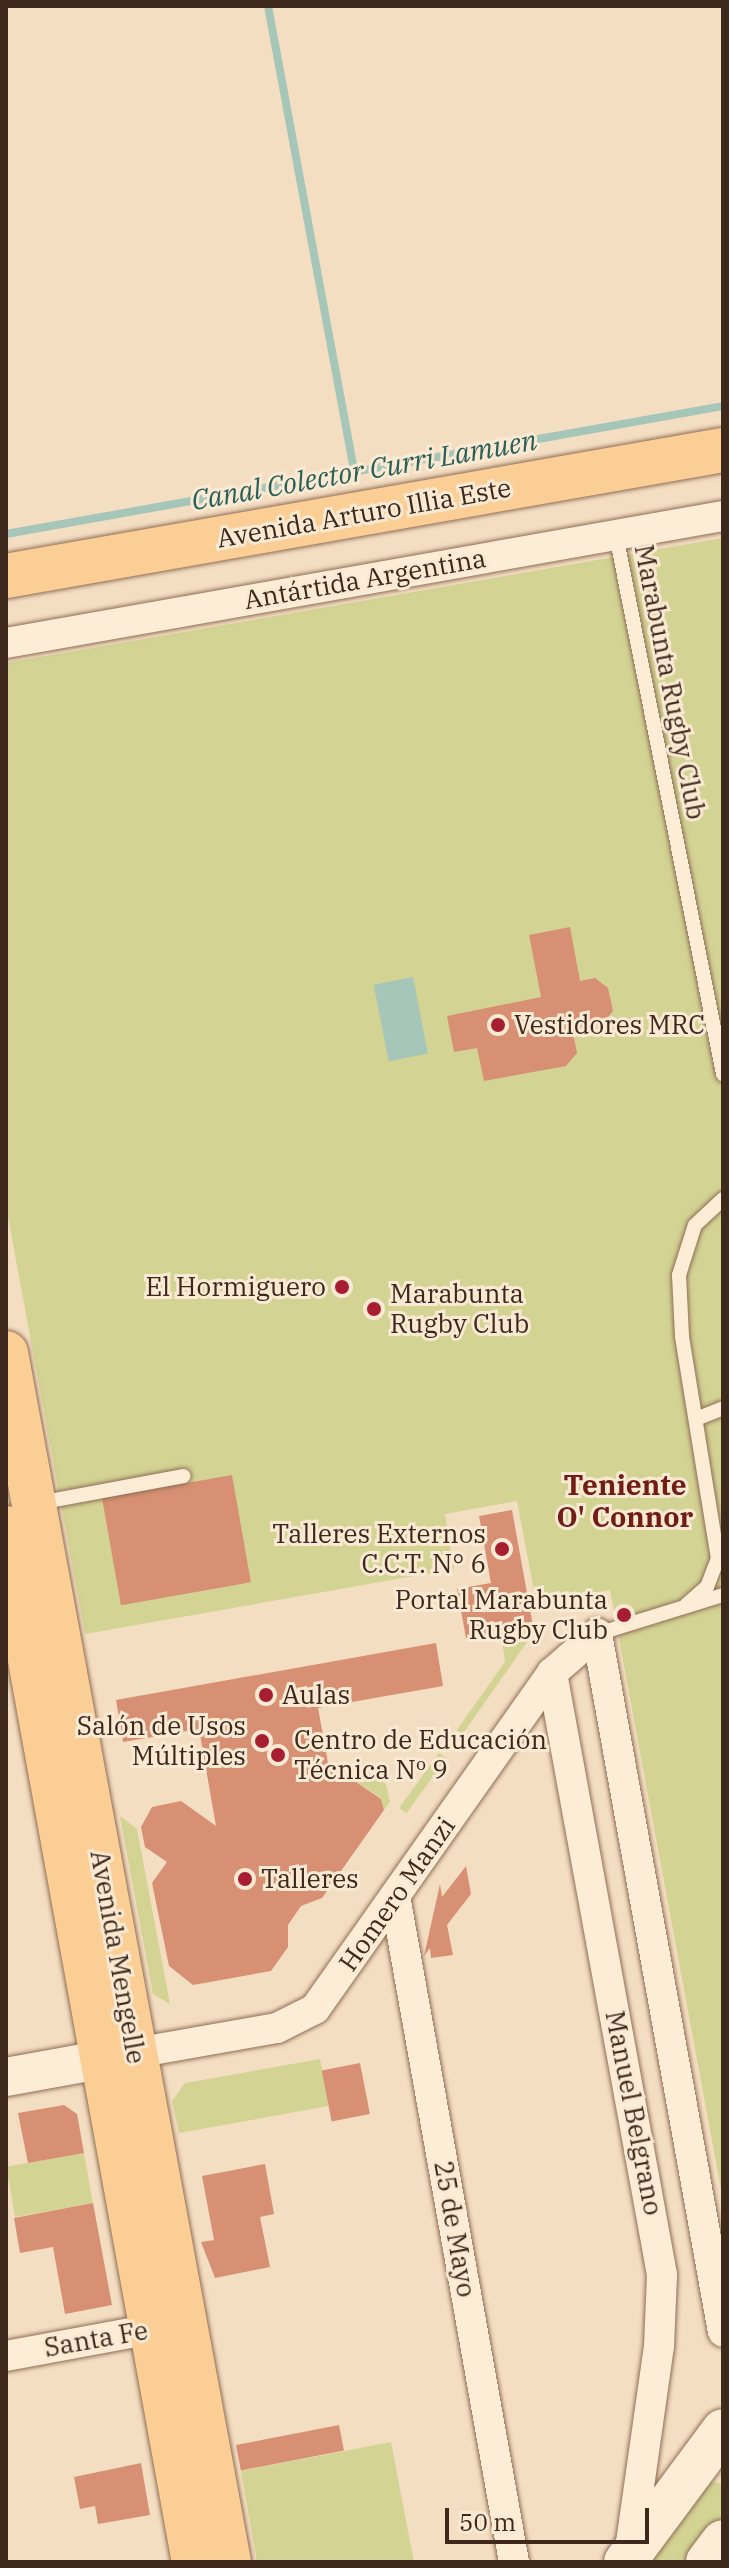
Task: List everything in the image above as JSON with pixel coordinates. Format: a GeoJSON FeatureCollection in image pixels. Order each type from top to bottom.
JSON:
{"type":"FeatureCollection","features":[{"type":"Feature","properties":{"kind":"main road","name":"Avenida Arturo Illia Este"},"geometry":{"type":"LineString","coordinates":[[6,576],[723,450]]}},
{"type":"Feature","properties":{"kind":"main road","name":"Avenida Mengelle"},"geometry":{"type":"LineString","coordinates":[[6,1353],[18,1492],[168,2326],[194,2562]]}},
{"type":"Feature","properties":{"kind":"main road","name":"Avenida Mengelle"},"geometry":{"type":"LineString","coordinates":[[168,2326],[229,2562]]}},
{"type":"Feature","properties":{"kind":"main road"},"geometry":{"type":"LineString","coordinates":[[627,2559],[718,2448]]}},
{"type":"Feature","properties":{"kind":"main road"},"geometry":{"type":"LineString","coordinates":[[707,2562],[723,2541]]}},
{"type":"Feature","properties":{"kind":"street","name":"Antártida Argentina"},"geometry":{"type":"LineString","coordinates":[[6,643],[723,516]]}},
{"type":"Feature","properties":{"kind":"street","name":"Homero Manzi"},"geometry":{"type":"LineString","coordinates":[[119,2056],[277,2028],[304,2018],[324,1998],[552,1673],[597,1634]]}},
{"type":"Feature","properties":{"kind":"street","name":"Manuel Belgrano"},"geometry":{"type":"LineString","coordinates":[[597,1634],[723,2332]]}},
{"type":"Feature","properties":{"kind":"street","name":"Manuel Belgrano"},"geometry":{"type":"LineString","coordinates":[[552,1673],[662,2275],[659,2346],[627,2559]]}},
{"type":"Feature","properties":{"kind":"street","name":"25 de Mayo"},"geometry":{"type":"LineString","coordinates":[[395,1896],[514,2562]]}},
{"type":"Feature","properties":{"kind":"street"},"geometry":{"type":"LineString","coordinates":[[6,2077],[119,2056]]}},
{"type":"Feature","properties":{"kind":"street","name":"Santa Fe"},"geometry":{"type":"LineString","coordinates":[[6,2356],[168,2326]]}},
{"type":"Feature","properties":{"kind":"lane","name":"Marabunta Rugby Club"},"geometry":{"type":"LineString","coordinates":[[616,535],[723,1074]]}},
{"type":"Feature","properties":{"kind":"lane"},"geometry":{"type":"LineString","coordinates":[[686,1605],[707,1587],[718,1559],[696,1419],[679,1275],[695,1225],[723,1199]]}},
{"type":"Feature","properties":{"kind":"lane"},"geometry":{"type":"LineString","coordinates":[[696,1419],[723,1408]]}},
{"type":"Feature","properties":{"kind":"lane"},"geometry":{"type":"LineString","coordinates":[[18,1492],[184,1476]]}},
{"type":"Feature","properties":{"kind":"lane"},"geometry":{"type":"LineString","coordinates":[[597,1634],[723,1595]]}},
{"type":"Feature","properties":{"kind":"green space","name":"Marabunta Rugby Club"},"geometry":{"type":"Polygon","coordinates":[[[723,538],[723,2200],[610,1590],[536,1602],[517,1501],[445,1514],[454,1569],[85,1634],[6,1206],[6,663],[723,538]]]}},
{"type":"Feature","properties":{"kind":"green space"},"geometry":{"type":"Polygon","coordinates":[[[539,1625],[455,1745],[449,1741],[505,1662],[501,1632],[539,1625]]]}},
{"type":"Feature","properties":{"kind":"green space"},"geometry":{"type":"Polygon","coordinates":[[[439,1753],[446,1758],[406,1813],[399,1808],[439,1753]]]}},
{"type":"Feature","properties":{"kind":"green space"},"geometry":{"type":"Polygon","coordinates":[[[361,1768],[386,1784],[390,1802],[384,1810],[381,1798],[341,1772],[361,1768]]]}},
{"type":"Feature","properties":{"kind":"green space"},"geometry":{"type":"Polygon","coordinates":[[[120,1816],[137,1829],[170,2004],[153,1994],[120,1816]]]}},
{"type":"Feature","properties":{"kind":"green space"},"geometry":{"type":"Polygon","coordinates":[[[320,2059],[329,2106],[179,2133],[172,2101],[185,2083],[320,2059]]]}},
{"type":"Feature","properties":{"kind":"green space"},"geometry":{"type":"Polygon","coordinates":[[[84,2153],[93,2203],[15,2217],[6,2167],[84,2153]]]}},
{"type":"Feature","properties":{"kind":"green space"},"geometry":{"type":"Polygon","coordinates":[[[391,2442],[414,2562],[257,2562],[241,2471],[391,2442]]]}},
{"type":"Feature","properties":{"kind":"green space"},"geometry":{"type":"Polygon","coordinates":[[[709,2481],[723,2484],[723,2515],[687,2562],[641,2562],[709,2481]]]}},
{"type":"Feature","properties":{"kind":"shaded area"},"geometry":{"type":"Polygon","coordinates":[[[413,977],[428,1054],[389,1061],[374,985],[413,977]]]}},
{"type":"Feature","properties":{"kind":"building"},"geometry":{"type":"Polygon","coordinates":[[[570,927],[580,981],[595,978],[608,988],[613,1011],[603,1023],[572,1029],[577,1053],[566,1066],[484,1081],[477,1048],[454,1052],[447,1016],[541,997],[529,935],[570,927]]]}},
{"type":"Feature","properties":{"kind":"building"},"geometry":{"type":"Polygon","coordinates":[[[232,1475],[251,1582],[121,1605],[102,1498],[232,1475]]]}},
{"type":"Feature","properties":{"kind":"building","name":"Talleres Externos C.C.T. N° 6"},"geometry":{"type":"Polygon","coordinates":[[[512,1510],[533,1626],[466,1638],[457,1589],[491,1583],[479,1516],[512,1510]]]}},
{"type":"Feature","properties":{"kind":"building"},"geometry":{"type":"Polygon","coordinates":[[[436,1643],[443,1686],[318,1708],[328,1763],[381,1799],[384,1810],[322,1898],[301,1906],[288,1925],[288,1947],[271,1971],[193,1985],[169,1966],[152,1883],[167,1862],[145,1847],[141,1827],[152,1807],[181,1801],[216,1826],[199,1729],[123,1742],[116,1700],[436,1643]]]}},
{"type":"Feature","properties":{"kind":"building"},"geometry":{"type":"Polygon","coordinates":[[[466,1866],[471,1894],[447,1925],[453,1955],[431,1958],[430,1948],[424,1956],[440,1884],[442,1897],[466,1866]]]}},
{"type":"Feature","properties":{"kind":"building"},"geometry":{"type":"Polygon","coordinates":[[[360,2063],[370,2114],[332,2121],[322,2070],[360,2063]]]}},
{"type":"Feature","properties":{"kind":"building"},"geometry":{"type":"Polygon","coordinates":[[[64,2105],[77,2114],[84,2153],[28,2163],[18,2113],[64,2105]]]}},
{"type":"Feature","properties":{"kind":"building"},"geometry":{"type":"Polygon","coordinates":[[[265,2164],[274,2214],[260,2217],[270,2267],[215,2278],[201,2242],[214,2240],[202,2176],[265,2164]]]}},
{"type":"Feature","properties":{"kind":"building"},"geometry":{"type":"Polygon","coordinates":[[[93,2203],[112,2305],[65,2314],[53,2247],[20,2253],[14,2218],[93,2203]]]}},
{"type":"Feature","properties":{"kind":"building"},"geometry":{"type":"Polygon","coordinates":[[[339,2425],[344,2451],[241,2471],[236,2445],[339,2425]]]}},
{"type":"Feature","properties":{"kind":"building"},"geometry":{"type":"Polygon","coordinates":[[[141,2463],[150,2515],[98,2524],[95,2506],[80,2509],[74,2477],[141,2463]]]}},
{"type":"Feature","properties":{"kind":"waterway"},"geometry":{"type":"LineString","coordinates":[[268,6],[354,472]]}},
{"type":"Feature","properties":{"kind":"waterway","name":"Canal Colector Curri Lamuen"},"geometry":{"type":"LineString","coordinates":[[6,534],[723,406]]}},
{"type":"Feature","properties":{"kind":"place","name":"Vestidores MRC"},"geometry":{"type":"Point","coordinates":[498,1025]}},
{"type":"Feature","properties":{"kind":"place","name":"El Hormiguero"},"geometry":{"type":"Point","coordinates":[342,1287]}},
{"type":"Feature","properties":{"kind":"place","name":"Marabunta Rugby Club"},"geometry":{"type":"Point","coordinates":[374,1309]}},
{"type":"Feature","properties":{"kind":"place","name":"Talleres Externos C.C.T. N° 6"},"geometry":{"type":"Point","coordinates":[502,1549]}},
{"type":"Feature","properties":{"kind":"place","name":"Portal Marabunta Rugby Club"},"geometry":{"type":"Point","coordinates":[624,1615]}},
{"type":"Feature","properties":{"kind":"place","name":"Aulas"},"geometry":{"type":"Point","coordinates":[266,1695]}},
{"type":"Feature","properties":{"kind":"place","name":"Salón de Usos Múltiples"},"geometry":{"type":"Point","coordinates":[262,1741]}},
{"type":"Feature","properties":{"kind":"place","name":"Centro de Educación Técnica Nº 9"},"geometry":{"type":"Point","coordinates":[278,1755]}},
{"type":"Feature","properties":{"kind":"place","name":"Talleres"},"geometry":{"type":"Point","coordinates":[245,1879]}},
{"type":"Feature","properties":{"kind":"district","name":"Teniente O' Connor"},"geometry":{"type":"Point","coordinates":[625,1501]}}]}
